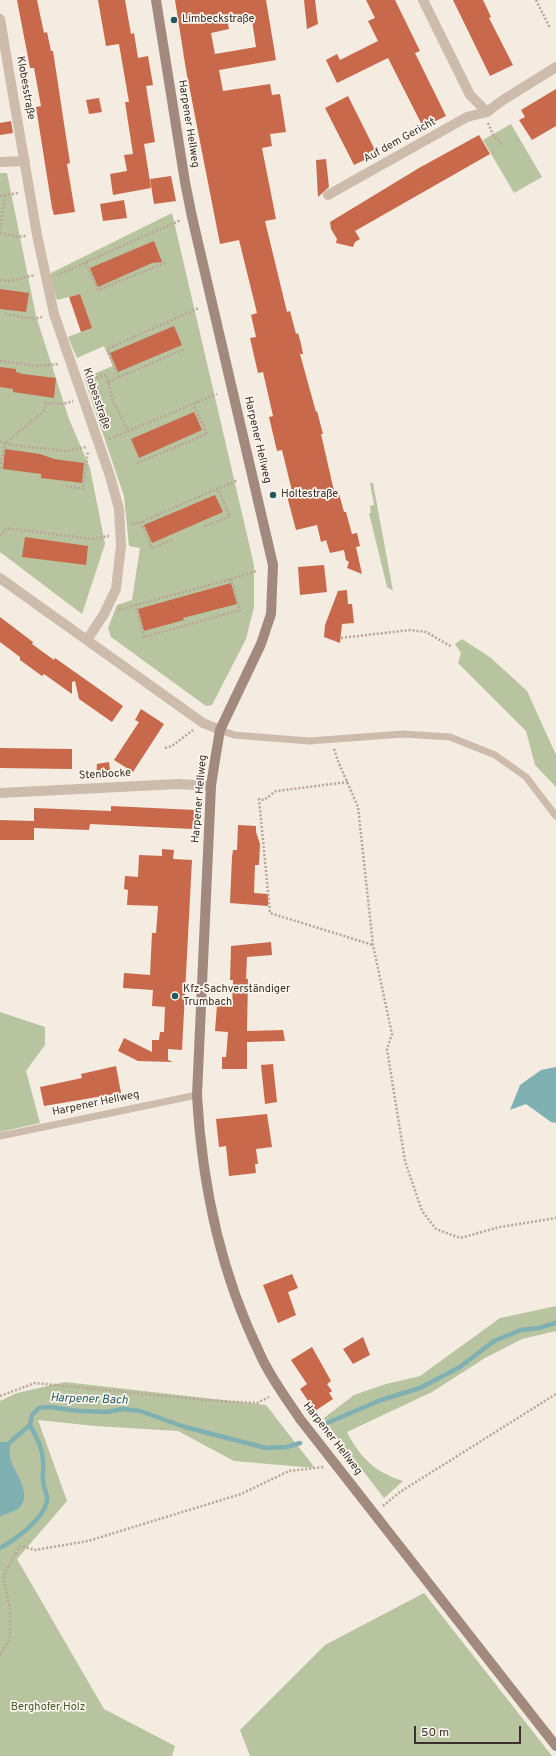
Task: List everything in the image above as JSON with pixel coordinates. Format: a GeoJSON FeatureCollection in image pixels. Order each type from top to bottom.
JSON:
{"type":"FeatureCollection","features":[{"type":"Feature","properties":{"kind":"street","name":"Harpener Hellweg"},"geometry":{"type":"LineString","coordinates":[[156,0],[192,217],[273,565],[271,614],[261,644],[220,730],[212,786],[197,1096],[208,1199],[231,1287],[260,1355],[300,1418],[556,1746]]}},
{"type":"Feature","properties":{"kind":"street"},"geometry":{"type":"LineString","coordinates":[[422,0],[470,95],[487,112]]}},
{"type":"Feature","properties":{"kind":"street","name":"Klobesstraße"},"geometry":{"type":"LineString","coordinates":[[0,19],[45,277],[54,314],[110,476],[119,509],[121,530],[119,569],[116,589],[104,614],[87,640]]}},
{"type":"Feature","properties":{"kind":"street","name":"Auf dem Gericht"},"geometry":{"type":"LineString","coordinates":[[328,195],[467,117],[487,112],[503,100],[556,67]]}},
{"type":"Feature","properties":{"kind":"street"},"geometry":{"type":"LineString","coordinates":[[0,162],[25,161]]}},
{"type":"Feature","properties":{"kind":"street"},"geometry":{"type":"LineString","coordinates":[[0,578],[203,723],[220,730]]}},
{"type":"Feature","properties":{"kind":"street","name":"Stenbocke"},"geometry":{"type":"LineString","coordinates":[[0,793],[179,784],[212,786]]}},
{"type":"Feature","properties":{"kind":"lane"},"geometry":{"type":"LineString","coordinates":[[220,730],[234,735],[309,741],[403,734],[450,737],[495,755],[526,777],[556,816]]}},
{"type":"Feature","properties":{"kind":"lane","name":"Harpener Hellweg"},"geometry":{"type":"LineString","coordinates":[[0,1136],[197,1096]]}},
{"type":"Feature","properties":{"kind":"path"},"geometry":{"type":"LineString","coordinates":[[536,0],[550,28]]}},
{"type":"Feature","properties":{"kind":"path"},"geometry":{"type":"LineString","coordinates":[[487,112],[491,131],[502,144]]}},
{"type":"Feature","properties":{"kind":"path"},"geometry":{"type":"LineString","coordinates":[[0,196],[30,190]]}},
{"type":"Feature","properties":{"kind":"path"},"geometry":{"type":"LineString","coordinates":[[0,229],[5,195]]}},
{"type":"Feature","properties":{"kind":"path"},"geometry":{"type":"LineString","coordinates":[[0,280],[9,281],[45,277],[86,263],[181,220]]}},
{"type":"Feature","properties":{"kind":"path"},"geometry":{"type":"LineString","coordinates":[[0,233],[18,237],[37,234]]}},
{"type":"Feature","properties":{"kind":"path"},"geometry":{"type":"LineString","coordinates":[[86,263],[98,290],[165,263]]}},
{"type":"Feature","properties":{"kind":"path"},"geometry":{"type":"LineString","coordinates":[[119,377],[107,349],[199,308]]}},
{"type":"Feature","properties":{"kind":"path"},"geometry":{"type":"LineString","coordinates":[[5,314],[34,319],[54,314]]}},
{"type":"Feature","properties":{"kind":"path"},"geometry":{"type":"LineString","coordinates":[[108,382],[185,349]]}},
{"type":"Feature","properties":{"kind":"path"},"geometry":{"type":"LineString","coordinates":[[0,361],[38,366],[70,362]]}},
{"type":"Feature","properties":{"kind":"path"},"geometry":{"type":"LineString","coordinates":[[78,386],[106,374],[113,401],[128,431]]}},
{"type":"Feature","properties":{"kind":"path"},"geometry":{"type":"LineString","coordinates":[[0,441],[5,444],[45,410],[46,403],[63,404],[83,398]]}},
{"type":"Feature","properties":{"kind":"path"},"geometry":{"type":"LineString","coordinates":[[136,463],[207,434],[193,404]]}},
{"type":"Feature","properties":{"kind":"path"},"geometry":{"type":"LineString","coordinates":[[66,486],[83,489],[88,446]]}},
{"type":"Feature","properties":{"kind":"path"},"geometry":{"type":"LineString","coordinates":[[0,536],[7,528],[91,539],[141,522],[238,480]]}},
{"type":"Feature","properties":{"kind":"path"},"geometry":{"type":"LineString","coordinates":[[205,526],[230,516],[218,489]]}},
{"type":"Feature","properties":{"kind":"path"},"geometry":{"type":"LineString","coordinates":[[141,522],[152,548],[172,540]]}},
{"type":"Feature","properties":{"kind":"path"},"geometry":{"type":"LineString","coordinates":[[231,579],[240,610],[144,637],[136,606],[231,579],[256,572]]}},
{"type":"Feature","properties":{"kind":"path"},"geometry":{"type":"LineString","coordinates":[[341,638],[410,630],[426,632],[452,647]]}},
{"type":"Feature","properties":{"kind":"path"},"geometry":{"type":"LineString","coordinates":[[165,748],[172,746],[183,737]]}},
{"type":"Feature","properties":{"kind":"path"},"geometry":{"type":"LineString","coordinates":[[332,740],[338,760],[358,807],[373,945],[392,1034],[387,1049],[406,1161],[422,1211],[436,1229],[460,1238],[500,1227],[556,1218]]}},
{"type":"Feature","properties":{"kind":"path"},"geometry":{"type":"LineString","coordinates":[[348,782],[276,792],[264,800],[259,799],[270,913],[373,945]]}},
{"type":"Feature","properties":{"kind":"path"},"geometry":{"type":"LineString","coordinates":[[0,1396],[35,1383],[256,1403],[269,1397]]}},
{"type":"Feature","properties":{"kind":"path"},"geometry":{"type":"LineString","coordinates":[[375,1513],[400,1492],[556,1394]]}},
{"type":"Feature","properties":{"kind":"path"},"geometry":{"type":"LineString","coordinates":[[0,1655],[10,1639],[10,1609],[3,1576],[20,1546],[35,1550],[88,1541],[241,1494],[289,1471],[324,1466]]}},
{"type":"Feature","properties":{"kind":"green space"},"geometry":{"type":"Polygon","coordinates":[[[511,124],[542,177],[514,193],[483,140],[511,124]]]}},
{"type":"Feature","properties":{"kind":"green space"},"geometry":{"type":"Polygon","coordinates":[[[0,173],[7,173],[36,316],[69,419],[90,468],[105,544],[82,614],[0,552],[0,173]]]}},
{"type":"Feature","properties":{"kind":"green space"},"geometry":{"type":"Polygon","coordinates":[[[172,213],[254,565],[254,607],[246,639],[212,705],[206,706],[111,637],[108,628],[117,605],[132,600],[140,548],[129,546],[124,496],[84,378],[113,366],[104,346],[77,358],[68,337],[91,328],[80,294],[57,300],[49,274],[172,213]]]}},
{"type":"Feature","properties":{"kind":"green space"},"geometry":{"type":"Polygon","coordinates":[[[370,483],[373,483],[393,591],[387,587],[369,513],[371,513],[370,506],[374,505],[370,483]]]}},
{"type":"Feature","properties":{"kind":"green space"},"geometry":{"type":"Polygon","coordinates":[[[462,639],[491,658],[527,691],[556,755],[556,787],[535,765],[526,731],[458,663],[461,653],[455,644],[462,639]]]}},
{"type":"Feature","properties":{"kind":"green space"},"geometry":{"type":"Polygon","coordinates":[[[0,1012],[45,1027],[45,1045],[26,1071],[40,1123],[0,1132],[0,1012]]]}},
{"type":"Feature","properties":{"kind":"green space"},"geometry":{"type":"Polygon","coordinates":[[[556,1306],[556,1331],[522,1339],[485,1358],[432,1392],[347,1432],[357,1449],[369,1463],[384,1473],[403,1481],[384,1498],[335,1435],[324,1418],[354,1395],[386,1384],[420,1376],[500,1318],[556,1306]]]}},
{"type":"Feature","properties":{"kind":"green space","name":"Berghofer Holz"},"geometry":{"type":"Polygon","coordinates":[[[65,1382],[266,1405],[315,1468],[234,1461],[178,1431],[95,1426],[38,1420],[67,1501],[17,1559],[104,1709],[175,1746],[172,1756],[0,1756],[0,1401],[17,1393],[65,1382]]]}},
{"type":"Feature","properties":{"kind":"green space"},"geometry":{"type":"Polygon","coordinates":[[[424,1593],[552,1756],[250,1756],[240,1730],[325,1645],[424,1593]]]}},
{"type":"Feature","properties":{"kind":"water"},"geometry":{"type":"Polygon","coordinates":[[[556,1067],[556,1123],[551,1122],[526,1104],[510,1110],[520,1085],[541,1070],[556,1067]]]}},
{"type":"Feature","properties":{"kind":"water"},"geometry":{"type":"Polygon","coordinates":[[[0,1442],[10,1442],[10,1457],[21,1482],[24,1495],[20,1507],[0,1517],[0,1442]]]}},
{"type":"Feature","properties":{"kind":"building"},"geometry":{"type":"Polygon","coordinates":[[[17,0],[37,0],[44,33],[47,32],[51,51],[53,51],[70,163],[67,164],[75,212],[54,215],[52,208],[36,107],[41,106],[34,68],[30,68],[17,0]]]}},
{"type":"Feature","properties":{"kind":"building"},"geometry":{"type":"Polygon","coordinates":[[[98,0],[125,0],[131,34],[134,33],[138,58],[148,56],[153,85],[146,86],[155,142],[144,144],[151,188],[113,195],[110,174],[127,171],[124,155],[133,154],[125,102],[129,102],[119,44],[106,46],[98,0]]]}},
{"type":"Feature","properties":{"kind":"building"},"geometry":{"type":"Polygon","coordinates":[[[175,0],[266,0],[276,60],[219,70],[223,91],[270,84],[272,95],[280,94],[286,132],[270,134],[272,146],[262,148],[276,219],[265,221],[287,312],[290,311],[296,334],[298,333],[301,344],[303,354],[300,354],[323,434],[321,434],[334,491],[338,490],[352,534],[357,533],[360,546],[356,547],[362,574],[347,568],[349,562],[346,560],[344,550],[330,553],[326,540],[321,542],[317,525],[296,530],[287,496],[293,495],[282,450],[277,451],[269,417],[273,416],[263,372],[258,373],[250,338],[256,337],[251,315],[257,313],[239,240],[220,244],[186,70],[175,0]],[[251,14],[227,19],[229,29],[211,33],[215,54],[256,47],[251,14]]]}},
{"type":"Feature","properties":{"kind":"building"},"geometry":{"type":"Polygon","coordinates":[[[304,0],[315,0],[318,24],[307,29],[304,0]]]}},
{"type":"Feature","properties":{"kind":"building"},"geometry":{"type":"Polygon","coordinates":[[[366,0],[395,0],[420,51],[415,53],[446,116],[423,127],[388,58],[337,83],[326,60],[337,54],[340,60],[378,41],[368,21],[375,18],[366,0]]]}},
{"type":"Feature","properties":{"kind":"building"},"geometry":{"type":"Polygon","coordinates":[[[453,0],[483,0],[491,17],[489,18],[513,65],[490,76],[453,0]]]}},
{"type":"Feature","properties":{"kind":"building"},"geometry":{"type":"Polygon","coordinates":[[[556,89],[556,126],[532,140],[519,120],[525,117],[521,110],[556,89]]]}},
{"type":"Feature","properties":{"kind":"building"},"geometry":{"type":"Polygon","coordinates":[[[348,96],[377,154],[354,165],[325,108],[348,96]]]}},
{"type":"Feature","properties":{"kind":"building"},"geometry":{"type":"Polygon","coordinates":[[[99,98],[102,112],[89,114],[86,100],[99,98]]]}},
{"type":"Feature","properties":{"kind":"building"},"geometry":{"type":"Polygon","coordinates":[[[11,121],[13,133],[0,135],[0,123],[11,121]]]}},
{"type":"Feature","properties":{"kind":"building"},"geometry":{"type":"Polygon","coordinates":[[[479,135],[490,154],[355,231],[360,239],[355,242],[353,247],[336,243],[337,239],[331,229],[330,222],[419,168],[479,135]]]}},
{"type":"Feature","properties":{"kind":"building"},"geometry":{"type":"Polygon","coordinates":[[[326,159],[329,187],[318,197],[316,160],[326,159]]]}},
{"type":"Feature","properties":{"kind":"building"},"geometry":{"type":"Polygon","coordinates":[[[171,176],[176,201],[154,204],[150,179],[171,176]]]}},
{"type":"Feature","properties":{"kind":"building"},"geometry":{"type":"Polygon","coordinates":[[[124,200],[127,218],[103,221],[100,204],[124,200]]]}},
{"type":"Feature","properties":{"kind":"building"},"geometry":{"type":"Polygon","coordinates":[[[154,241],[162,262],[152,263],[98,287],[90,268],[154,241]]]}},
{"type":"Feature","properties":{"kind":"building"},"geometry":{"type":"Polygon","coordinates":[[[0,289],[29,293],[26,312],[0,309],[0,289]]]}},
{"type":"Feature","properties":{"kind":"building"},"geometry":{"type":"Polygon","coordinates":[[[80,294],[92,328],[81,332],[69,297],[80,294]]]}},
{"type":"Feature","properties":{"kind":"building"},"geometry":{"type":"Polygon","coordinates":[[[174,326],[182,345],[118,372],[110,353],[174,326]]]}},
{"type":"Feature","properties":{"kind":"building"},"geometry":{"type":"Polygon","coordinates":[[[0,367],[16,369],[16,372],[23,374],[56,378],[54,398],[13,392],[13,389],[0,387],[0,367]]]}},
{"type":"Feature","properties":{"kind":"building"},"geometry":{"type":"Polygon","coordinates":[[[194,412],[202,430],[139,458],[131,439],[194,412]]]}},
{"type":"Feature","properties":{"kind":"building"},"geometry":{"type":"Polygon","coordinates":[[[5,449],[40,454],[54,459],[84,463],[82,483],[41,478],[41,474],[3,469],[5,449]]]}},
{"type":"Feature","properties":{"kind":"building"},"geometry":{"type":"Polygon","coordinates":[[[215,495],[223,512],[152,543],[144,525],[215,495]]]}},
{"type":"Feature","properties":{"kind":"building"},"geometry":{"type":"Polygon","coordinates":[[[25,537],[88,546],[86,565],[22,557],[25,537]]]}},
{"type":"Feature","properties":{"kind":"building"},"geometry":{"type":"Polygon","coordinates":[[[324,565],[327,592],[300,595],[298,567],[324,565]]]}},
{"type":"Feature","properties":{"kind":"building"},"geometry":{"type":"Polygon","coordinates":[[[231,583],[237,604],[183,618],[184,620],[144,631],[138,609],[231,583]]]}},
{"type":"Feature","properties":{"kind":"building"},"geometry":{"type":"Polygon","coordinates":[[[347,590],[348,604],[352,604],[354,623],[342,624],[340,643],[324,637],[325,625],[338,591],[347,590]]]}},
{"type":"Feature","properties":{"kind":"building"},"geometry":{"type":"Polygon","coordinates":[[[0,617],[54,660],[55,658],[123,706],[112,722],[79,699],[75,681],[72,682],[72,694],[44,674],[42,676],[20,660],[20,657],[0,642],[0,617]]]}},
{"type":"Feature","properties":{"kind":"building"},"geometry":{"type":"Polygon","coordinates":[[[141,709],[164,724],[133,772],[114,760],[139,722],[135,720],[141,709]]]}},
{"type":"Feature","properties":{"kind":"building"},"geometry":{"type":"Polygon","coordinates":[[[0,748],[72,749],[72,769],[0,768],[0,748]]]}},
{"type":"Feature","properties":{"kind":"building"},"geometry":{"type":"Polygon","coordinates":[[[109,762],[111,778],[96,778],[97,764],[109,762]]]}},
{"type":"Feature","properties":{"kind":"building"},"geometry":{"type":"Polygon","coordinates":[[[111,806],[195,810],[193,829],[90,824],[89,830],[34,828],[34,840],[0,840],[0,820],[34,821],[34,808],[111,811],[111,806]]]}},
{"type":"Feature","properties":{"kind":"building"},"geometry":{"type":"Polygon","coordinates":[[[238,825],[256,826],[256,832],[260,844],[259,865],[255,865],[254,893],[268,894],[268,906],[230,903],[232,857],[233,850],[237,850],[238,825]]]}},
{"type":"Feature","properties":{"kind":"building"},"geometry":{"type":"Polygon","coordinates":[[[162,849],[174,850],[173,859],[192,860],[182,1050],[168,1049],[168,1060],[173,1062],[138,1061],[118,1051],[124,1038],[152,1052],[152,1040],[159,1040],[160,1032],[164,1032],[165,1007],[152,1006],[153,990],[123,988],[124,973],[150,975],[152,933],[156,933],[158,906],[127,905],[128,890],[124,889],[125,876],[138,877],[139,855],[162,856],[162,849]]]}},
{"type":"Feature","properties":{"kind":"building"},"geometry":{"type":"Polygon","coordinates":[[[271,942],[272,955],[247,957],[247,1031],[283,1030],[285,1041],[247,1042],[247,1069],[222,1069],[222,1057],[226,1057],[228,1032],[215,1031],[217,1005],[232,1006],[233,980],[230,980],[231,946],[271,942]]]}},
{"type":"Feature","properties":{"kind":"building"},"geometry":{"type":"Polygon","coordinates":[[[273,1064],[277,1102],[265,1104],[261,1065],[273,1064]]]}},
{"type":"Feature","properties":{"kind":"building"},"geometry":{"type":"Polygon","coordinates":[[[116,1066],[121,1093],[44,1106],[40,1087],[82,1078],[81,1074],[116,1066]]]}},
{"type":"Feature","properties":{"kind":"building"},"geometry":{"type":"Polygon","coordinates":[[[267,1114],[272,1147],[256,1149],[258,1164],[255,1164],[256,1173],[229,1176],[226,1146],[219,1147],[216,1119],[267,1114]]]}},
{"type":"Feature","properties":{"kind":"building"},"geometry":{"type":"Polygon","coordinates":[[[292,1274],[298,1288],[288,1292],[296,1315],[278,1323],[263,1285],[292,1274]]]}},
{"type":"Feature","properties":{"kind":"building"},"geometry":{"type":"Polygon","coordinates":[[[363,1337],[370,1355],[353,1364],[343,1349],[363,1337]]]}},
{"type":"Feature","properties":{"kind":"building"},"geometry":{"type":"Polygon","coordinates":[[[312,1347],[331,1381],[327,1384],[332,1391],[329,1393],[333,1399],[315,1411],[300,1389],[307,1384],[291,1360],[312,1347]]]}},
{"type":"Feature","properties":{"kind":"waterway","name":"Harpener Bach"},"geometry":{"type":"LineString","coordinates":[[327,1423],[381,1400],[420,1388],[460,1367],[494,1341],[521,1330],[539,1328],[556,1323]]}},
{"type":"Feature","properties":{"kind":"waterway","name":"Harpener Bach"},"geometry":{"type":"LineString","coordinates":[[0,1548],[14,1540],[35,1522],[47,1501],[43,1483],[42,1452],[30,1425],[32,1415],[39,1408],[49,1407],[79,1411],[107,1412],[123,1409],[140,1411],[185,1427],[266,1448],[287,1447],[300,1443]]}},
{"type":"Feature","properties":{"kind":"waterway"},"geometry":{"type":"LineString","coordinates":[[0,1455],[10,1442],[30,1425]]}},
{"type":"Feature","properties":{"kind":"place","name":"Limbeckstraße"},"geometry":{"type":"Point","coordinates":[174,20]}},
{"type":"Feature","properties":{"kind":"place","name":"Holtestraße"},"geometry":{"type":"Point","coordinates":[273,495]}},
{"type":"Feature","properties":{"kind":"place","name":"Kfz-Sachverständiger Trumbach"},"geometry":{"type":"Point","coordinates":[175,996]}}]}
